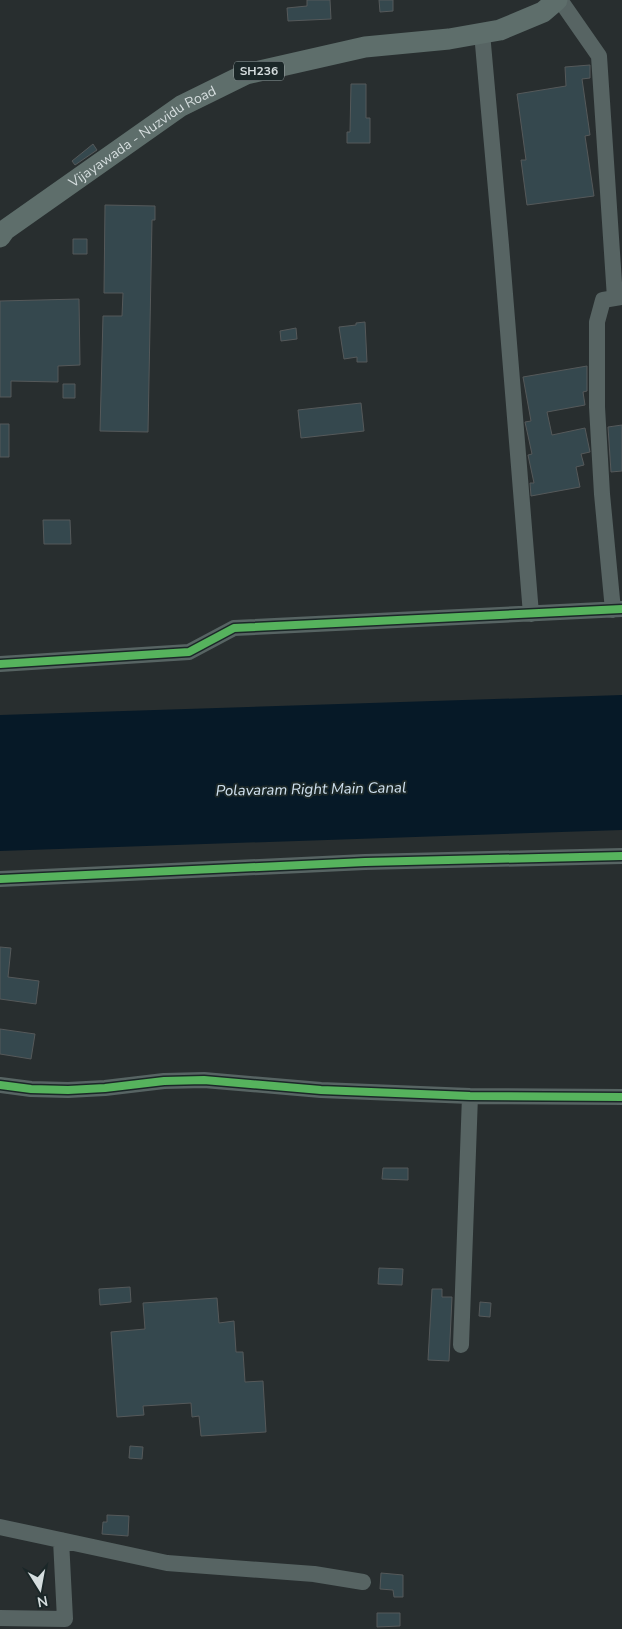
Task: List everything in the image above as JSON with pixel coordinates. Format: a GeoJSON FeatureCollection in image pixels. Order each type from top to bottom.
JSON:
{"type":"FeatureCollection","features":[{"type":"Feature","properties":{"kind":"main road","name":"Vijayawada - Nuzvidu Road"},"geometry":{"type":"LineString","coordinates":[[0,237],[6,230],[181,106],[246,74],[365,46],[449,39],[500,30],[543,12],[559,0]]}},
{"type":"Feature","properties":{"kind":"street"},"geometry":{"type":"LineString","coordinates":[[0,664],[189,652],[234,628],[617,610],[602,494],[597,407],[597,322],[603,300],[619,298],[599,56],[559,0]]}},
{"type":"Feature","properties":{"kind":"street"},"geometry":{"type":"LineString","coordinates":[[482,33],[531,614]]}},
{"type":"Feature","properties":{"kind":"street"},"geometry":{"type":"LineString","coordinates":[[0,879],[365,862],[622,856]]}},
{"type":"Feature","properties":{"kind":"street"},"geometry":{"type":"LineString","coordinates":[[0,1085],[31,1089],[68,1090],[164,1081],[204,1080],[321,1090],[470,1096],[622,1097]]}},
{"type":"Feature","properties":{"kind":"street"},"geometry":{"type":"LineString","coordinates":[[462,1344],[470,1096]]}},
{"type":"Feature","properties":{"kind":"street"},"geometry":{"type":"LineString","coordinates":[[0,1527],[168,1563],[314,1574],[363,1582]]}},
{"type":"Feature","properties":{"kind":"street"},"geometry":{"type":"LineString","coordinates":[[0,1618],[65,1619],[61,1540]]}},
{"type":"Feature","properties":{"kind":"water","name":"Polavaram Right Main Canal"},"geometry":{"type":"Polygon","coordinates":[[[622,695],[622,830],[0,851],[0,715],[622,695]]]}},
{"type":"Feature","properties":{"kind":"building"},"geometry":{"type":"Polygon","coordinates":[[[307,0],[330,0],[331,19],[288,21],[287,8],[307,6],[307,0]]]}},
{"type":"Feature","properties":{"kind":"building"},"geometry":{"type":"Polygon","coordinates":[[[379,0],[393,0],[393,11],[380,12],[379,0]]]}},
{"type":"Feature","properties":{"kind":"building"},"geometry":{"type":"Polygon","coordinates":[[[590,65],[590,78],[582,79],[590,135],[585,136],[594,196],[527,205],[521,160],[526,160],[517,94],[566,86],[565,67],[590,65]]]}},
{"type":"Feature","properties":{"kind":"building"},"geometry":{"type":"Polygon","coordinates":[[[351,84],[366,84],[366,118],[370,118],[370,143],[347,143],[347,132],[350,132],[351,84]]]}},
{"type":"Feature","properties":{"kind":"building"},"geometry":{"type":"Polygon","coordinates":[[[93,144],[97,150],[75,165],[72,161],[93,144]]]}},
{"type":"Feature","properties":{"kind":"building"},"geometry":{"type":"Polygon","coordinates":[[[105,205],[155,206],[155,220],[152,220],[148,432],[100,431],[103,316],[122,316],[123,293],[104,293],[105,205]]]}},
{"type":"Feature","properties":{"kind":"building"},"geometry":{"type":"Polygon","coordinates":[[[73,239],[87,239],[87,254],[73,254],[73,239]]]}},
{"type":"Feature","properties":{"kind":"building"},"geometry":{"type":"Polygon","coordinates":[[[79,299],[80,365],[58,366],[58,382],[11,381],[11,397],[0,397],[0,301],[79,299]]]}},
{"type":"Feature","properties":{"kind":"building"},"geometry":{"type":"Polygon","coordinates":[[[365,322],[367,362],[357,362],[357,357],[344,359],[339,327],[365,322]]]}},
{"type":"Feature","properties":{"kind":"building"},"geometry":{"type":"Polygon","coordinates":[[[296,328],[297,339],[281,341],[280,331],[296,328]]]}},
{"type":"Feature","properties":{"kind":"building"},"geometry":{"type":"Polygon","coordinates":[[[587,366],[587,391],[583,392],[585,405],[547,412],[552,435],[585,428],[590,452],[581,454],[584,465],[576,467],[580,487],[531,496],[530,483],[534,483],[528,455],[532,454],[525,422],[531,421],[523,377],[587,366]]]}},
{"type":"Feature","properties":{"kind":"building"},"geometry":{"type":"Polygon","coordinates":[[[63,384],[75,384],[75,398],[63,398],[63,384]]]}},
{"type":"Feature","properties":{"kind":"building"},"geometry":{"type":"Polygon","coordinates":[[[361,403],[364,431],[301,438],[298,410],[361,403]]]}},
{"type":"Feature","properties":{"kind":"building"},"geometry":{"type":"Polygon","coordinates":[[[0,424],[9,424],[9,457],[0,457],[0,424]]]}},
{"type":"Feature","properties":{"kind":"building"},"geometry":{"type":"Polygon","coordinates":[[[622,425],[622,471],[611,472],[608,427],[622,425]]]}},
{"type":"Feature","properties":{"kind":"building"},"geometry":{"type":"Polygon","coordinates":[[[43,520],[70,520],[71,544],[44,544],[43,520]]]}},
{"type":"Feature","properties":{"kind":"building"},"geometry":{"type":"Polygon","coordinates":[[[0,947],[11,948],[8,977],[39,981],[36,1004],[0,999],[0,947]]]}},
{"type":"Feature","properties":{"kind":"building"},"geometry":{"type":"Polygon","coordinates":[[[0,1029],[35,1034],[31,1059],[0,1054],[0,1029]]]}},
{"type":"Feature","properties":{"kind":"building"},"geometry":{"type":"Polygon","coordinates":[[[383,1168],[408,1168],[408,1180],[382,1179],[383,1168]]]}},
{"type":"Feature","properties":{"kind":"building"},"geometry":{"type":"Polygon","coordinates":[[[379,1268],[403,1269],[402,1285],[378,1284],[379,1268]]]}},
{"type":"Feature","properties":{"kind":"building"},"geometry":{"type":"Polygon","coordinates":[[[130,1287],[131,1302],[100,1305],[99,1289],[130,1287]]]}},
{"type":"Feature","properties":{"kind":"building"},"geometry":{"type":"Polygon","coordinates":[[[432,1289],[442,1289],[442,1297],[452,1297],[449,1361],[428,1360],[432,1289]]]}},
{"type":"Feature","properties":{"kind":"building"},"geometry":{"type":"Polygon","coordinates":[[[217,1298],[219,1323],[234,1321],[236,1352],[243,1352],[245,1382],[263,1381],[266,1432],[201,1436],[199,1416],[192,1417],[191,1403],[143,1406],[144,1415],[117,1417],[111,1332],[145,1329],[143,1303],[217,1298]]]}},
{"type":"Feature","properties":{"kind":"building"},"geometry":{"type":"Polygon","coordinates":[[[480,1302],[491,1303],[490,1317],[479,1316],[480,1302]]]}},
{"type":"Feature","properties":{"kind":"building"},"geometry":{"type":"Polygon","coordinates":[[[130,1446],[143,1447],[142,1459],[129,1458],[130,1446]]]}},
{"type":"Feature","properties":{"kind":"building"},"geometry":{"type":"Polygon","coordinates":[[[107,1515],[129,1516],[128,1536],[102,1534],[103,1522],[107,1522],[107,1515]]]}},
{"type":"Feature","properties":{"kind":"building"},"geometry":{"type":"Polygon","coordinates":[[[381,1573],[403,1575],[403,1597],[394,1597],[393,1590],[380,1589],[381,1573]]]}},
{"type":"Feature","properties":{"kind":"building"},"geometry":{"type":"Polygon","coordinates":[[[377,1613],[400,1613],[400,1626],[377,1627],[377,1613]]]}},
{"type":"Feature","properties":{"kind":"cycle path"},"geometry":{"type":"LineString","coordinates":[[0,664],[189,652],[234,628],[622,609]]}},
{"type":"Feature","properties":{"kind":"cycle path"},"geometry":{"type":"LineString","coordinates":[[0,879],[365,862],[622,856]]}},
{"type":"Feature","properties":{"kind":"cycle path"},"geometry":{"type":"LineString","coordinates":[[0,1085],[31,1089],[68,1090],[164,1081],[204,1080],[321,1090],[470,1096],[622,1097]]}}]}
